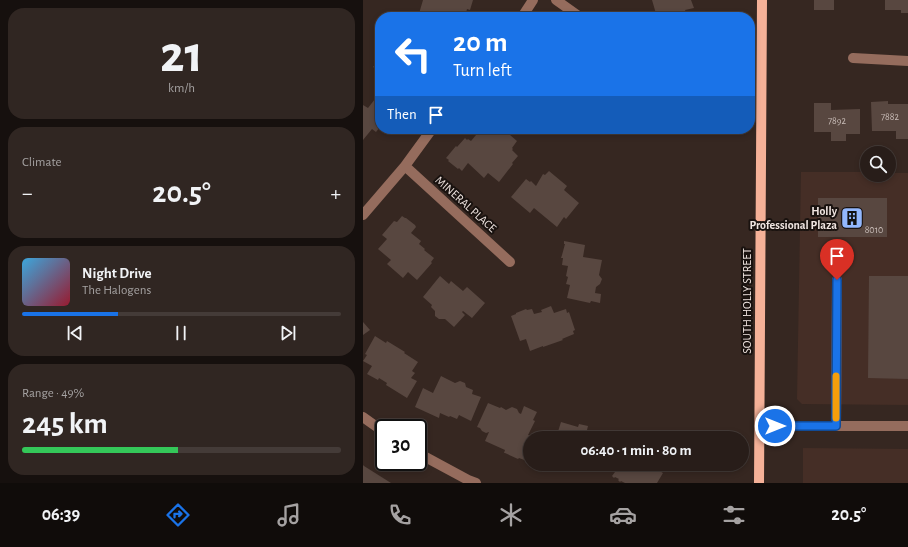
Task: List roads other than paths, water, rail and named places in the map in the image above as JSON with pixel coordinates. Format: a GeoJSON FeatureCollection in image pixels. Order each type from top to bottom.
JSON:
{"type":"FeatureCollection","features":[{"type":"Feature","properties":{"kind":"main road","name":"SOUTH HOLLY STREET"},"geometry":{"type":"LineString","coordinates":[[759,483],[762,0]]}},
{"type":"Feature","properties":{"kind":"street"},"geometry":{"type":"LineString","coordinates":[[525,12],[533,0]]}},
{"type":"Feature","properties":{"kind":"street"},"geometry":{"type":"LineString","coordinates":[[556,0],[573,12]]}},
{"type":"Feature","properties":{"kind":"street"},"geometry":{"type":"LineString","coordinates":[[853,58],[908,61]]}},
{"type":"Feature","properties":{"kind":"street"},"geometry":{"type":"LineString","coordinates":[[363,215],[405,166],[428,134]]}},
{"type":"Feature","properties":{"kind":"street","name":"MINERAL PLACE"},"geometry":{"type":"LineString","coordinates":[[405,166],[510,262]]}},
{"type":"Feature","properties":{"kind":"street"},"geometry":{"type":"LineString","coordinates":[[836,426],[837,280]]}},
{"type":"Feature","properties":{"kind":"street"},"geometry":{"type":"LineString","coordinates":[[363,417],[375,426]]}},
{"type":"Feature","properties":{"kind":"street"},"geometry":{"type":"LineString","coordinates":[[760,426],[908,426]]}},
{"type":"Feature","properties":{"kind":"street"},"geometry":{"type":"LineString","coordinates":[[427,458],[476,483]]}},
{"type":"Feature","properties":{"kind":"place","name":"Holly Professional Plaza"},"geometry":{"type":"Point","coordinates":[852,218]}}]}
